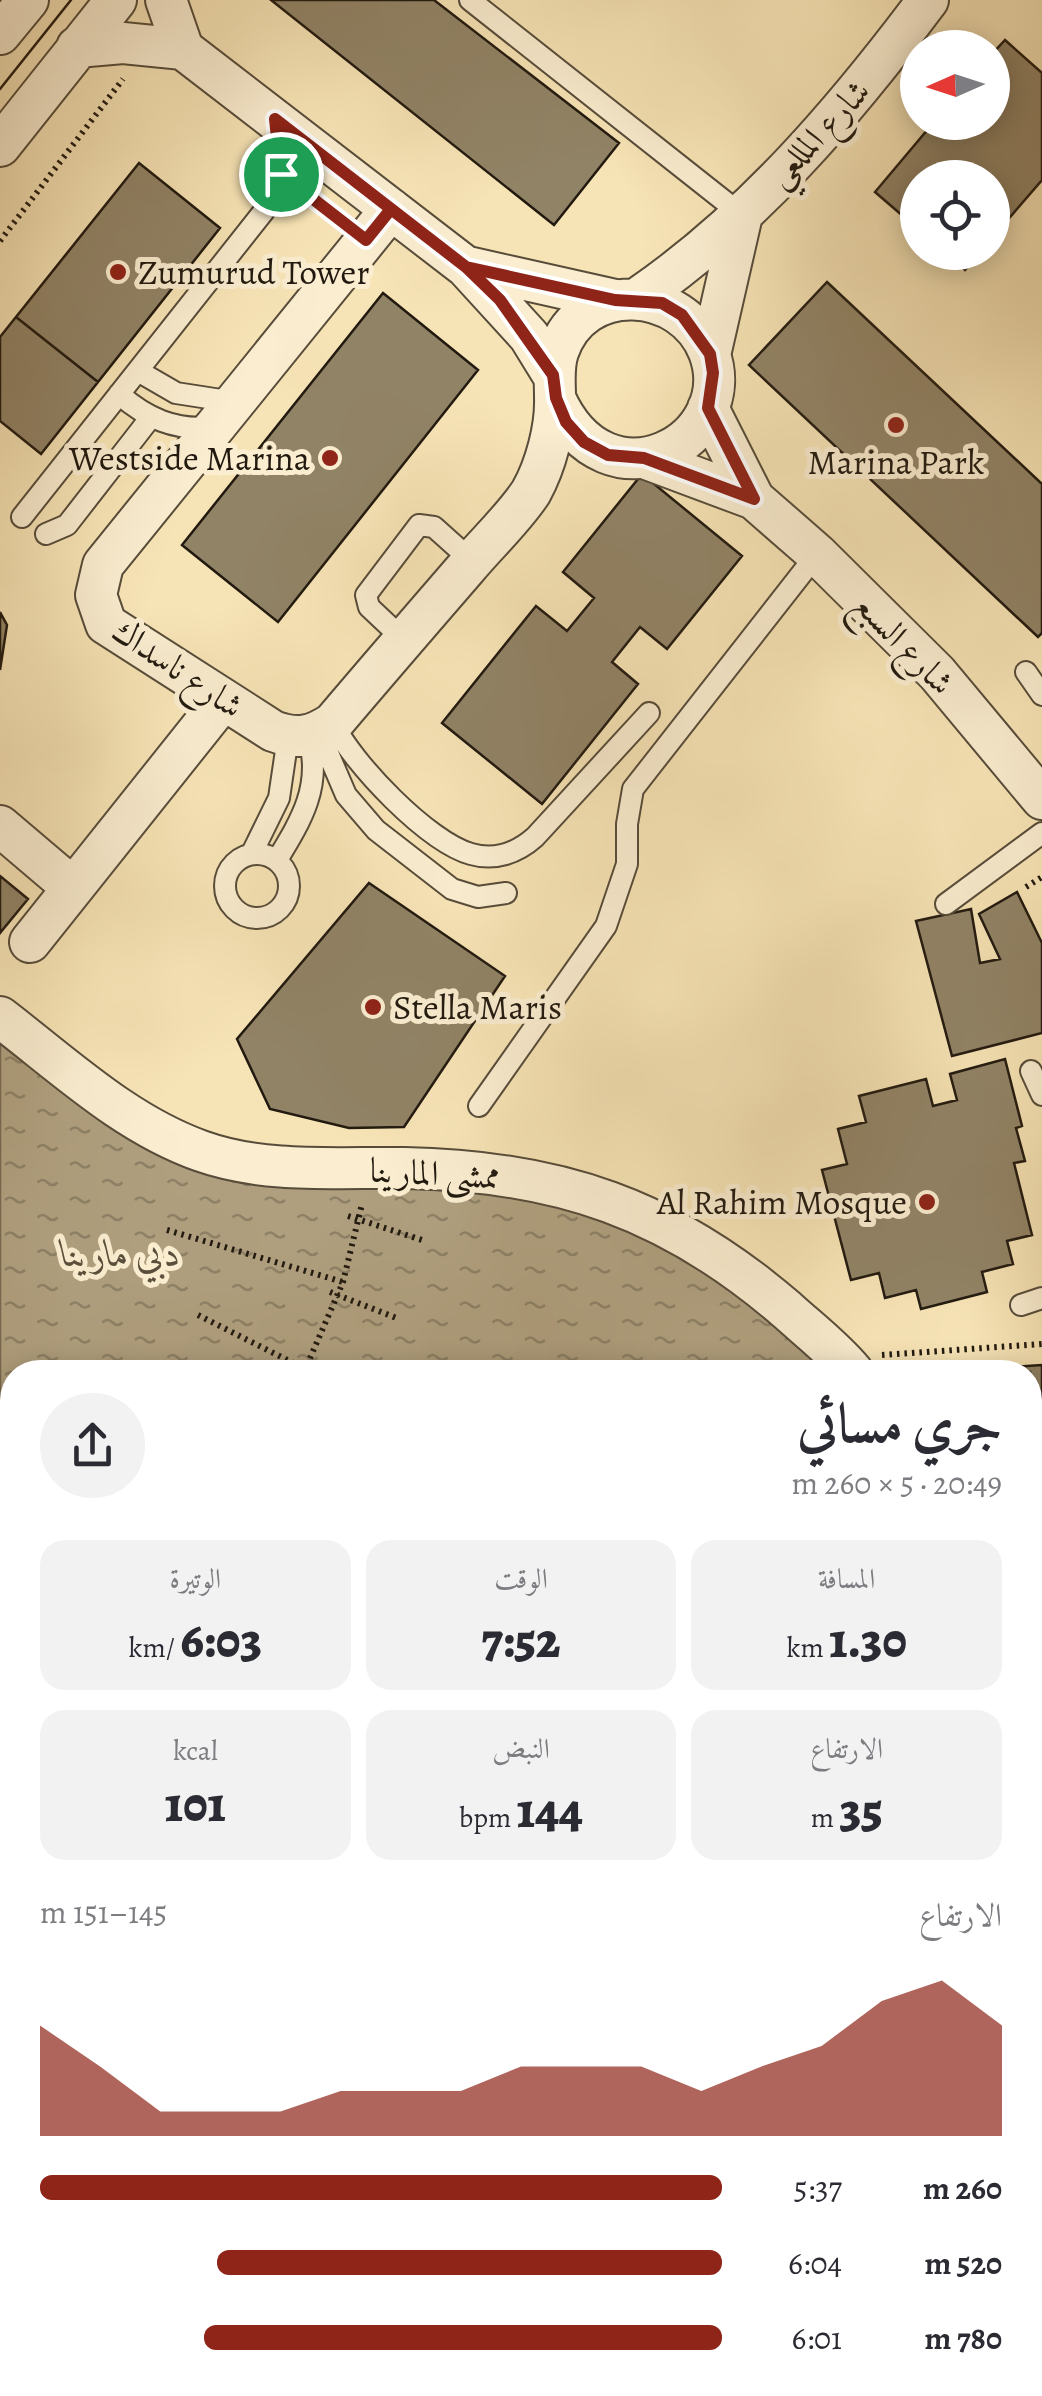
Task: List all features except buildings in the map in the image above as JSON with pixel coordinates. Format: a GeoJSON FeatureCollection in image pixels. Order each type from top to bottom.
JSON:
{"type":"FeatureCollection","features":[{"type":"Feature","properties":{"kind":"street"},"geometry":{"type":"LineString","coordinates":[[0,34],[28,0]]}},
{"type":"Feature","properties":{"kind":"street"},"geometry":{"type":"LineString","coordinates":[[10,134],[116,0]]}},
{"type":"Feature","properties":{"kind":"street"},"geometry":{"type":"LineString","coordinates":[[158,57],[166,0]]}},
{"type":"Feature","properties":{"kind":"street","name":"شارع المللعي"},"geometry":{"type":"LineString","coordinates":[[626,299],[742,215],[866,84],[928,0]]}},
{"type":"Feature","properties":{"kind":"street"},"geometry":{"type":"LineString","coordinates":[[78,47],[158,57],[275,119],[466,267],[500,300],[554,387],[566,422],[584,442],[626,457]]}},
{"type":"Feature","properties":{"kind":"street","name":"شارع ناسداك"},"geometry":{"type":"LineString","coordinates":[[312,732],[224,700],[106,624],[96,595],[104,565],[391,209]]}},
{"type":"Feature","properties":{"kind":"street","name":"شارع المللعي"},"geometry":{"type":"LineString","coordinates":[[710,354],[742,215]]}},
{"type":"Feature","properties":{"kind":"street"},"geometry":{"type":"LineString","coordinates":[[466,267],[662,303],[682,315],[710,354],[713,373],[708,408],[682,442],[626,457],[530,492]]}},
{"type":"Feature","properties":{"kind":"street"},"geometry":{"type":"LineString","coordinates":[[312,732],[404,640],[530,492],[544,462],[558,350],[572,327],[591,310],[626,299]]}},
{"type":"Feature","properties":{"kind":"street","name":"شارع السبع"},"geometry":{"type":"LineString","coordinates":[[708,408],[754,499],[817,554],[936,673],[1042,799]]}},
{"type":"Feature","properties":{"kind":"street","name":"شارع السبع"},"geometry":{"type":"LineString","coordinates":[[626,457],[754,499]]}},
{"type":"Feature","properties":{"kind":"street"},"geometry":{"type":"LineString","coordinates":[[30,942],[224,700]]}},
{"type":"Feature","properties":{"kind":"street"},"geometry":{"type":"LineString","coordinates":[[0,826],[73,888]]}},
{"type":"Feature","properties":{"kind":"street","name":"ممشى المارينا"},"geometry":{"type":"LineString","coordinates":[[0,1017],[138,1122],[204,1152],[266,1164],[473,1172],[540,1181],[614,1200],[688,1237],[757,1285],[841,1360]]}},
{"type":"Feature","properties":{"kind":"lane"},"geometry":{"type":"LineString","coordinates":[[470,0],[742,215]]}},
{"type":"Feature","properties":{"kind":"lane"},"geometry":{"type":"LineString","coordinates":[[22,517],[274,194],[282,154],[275,119]]}},
{"type":"Feature","properties":{"kind":"lane"},"geometry":{"type":"LineString","coordinates":[[138,370],[176,393],[226,414]]}},
{"type":"Feature","properties":{"kind":"lane"},"geometry":{"type":"LineString","coordinates":[[119,394],[151,417],[182,428],[226,414]]}},
{"type":"Feature","properties":{"kind":"lane"},"geometry":{"type":"LineString","coordinates":[[46,534],[67,525],[151,417]]}},
{"type":"Feature","properties":{"kind":"lane"},"geometry":{"type":"LineString","coordinates":[[404,640],[369,607],[366,594],[419,525],[434,527],[472,561]]}},
{"type":"Feature","properties":{"kind":"lane"},"geometry":{"type":"LineString","coordinates":[[479,1106],[606,926],[627,864],[627,824],[633,789],[817,554]]}},
{"type":"Feature","properties":{"kind":"lane"},"geometry":{"type":"LineString","coordinates":[[1026,672],[1042,695]]}},
{"type":"Feature","properties":{"kind":"lane"},"geometry":{"type":"LineString","coordinates":[[312,732],[463,851],[496,856],[517,850],[535,837],[649,713]]}},
{"type":"Feature","properties":{"kind":"lane"},"geometry":{"type":"LineString","coordinates":[[252,853],[277,860],[289,882],[283,906],[261,918],[248,918],[229,902],[224,890],[231,866],[252,853],[312,732]]}},
{"type":"Feature","properties":{"kind":"lane"},"geometry":{"type":"LineString","coordinates":[[277,860],[301,820],[313,788],[312,732]]}},
{"type":"Feature","properties":{"kind":"lane"},"geometry":{"type":"LineString","coordinates":[[312,732],[346,796],[376,830],[452,889],[478,897],[506,893]]}},
{"type":"Feature","properties":{"kind":"lane"},"geometry":{"type":"LineString","coordinates":[[946,904],[1042,833]]}},
{"type":"Feature","properties":{"kind":"lane"},"geometry":{"type":"LineString","coordinates":[[1031,1071],[1042,1095]]}},
{"type":"Feature","properties":{"kind":"lane"},"geometry":{"type":"LineString","coordinates":[[1021,1305],[1042,1298]]}},
{"type":"Feature","properties":{"kind":"path"},"geometry":{"type":"LineString","coordinates":[[114,79],[158,57]]}},
{"type":"Feature","properties":{"kind":"path"},"geometry":{"type":"LineString","coordinates":[[0,241],[126,76],[158,57]]}},
{"type":"Feature","properties":{"kind":"path"},"geometry":{"type":"LineString","coordinates":[[1026,887],[1042,877]]}},
{"type":"Feature","properties":{"kind":"path"},"geometry":{"type":"LineString","coordinates":[[312,1360],[343,1282],[366,1188]]}},
{"type":"Feature","properties":{"kind":"path"},"geometry":{"type":"LineString","coordinates":[[348,1216],[425,1241]]}},
{"type":"Feature","properties":{"kind":"path"},"geometry":{"type":"LineString","coordinates":[[167,1230],[343,1282]]}},
{"type":"Feature","properties":{"kind":"path"},"geometry":{"type":"LineString","coordinates":[[330,1292],[399,1319]]}},
{"type":"Feature","properties":{"kind":"path"},"geometry":{"type":"LineString","coordinates":[[198,1315],[284,1360]]}},
{"type":"Feature","properties":{"kind":"path"},"geometry":{"type":"LineString","coordinates":[[893,1360],[1042,1344]]}},
{"type":"Feature","properties":{"kind":"water","name":"دبي مارينا"},"geometry":{"type":"Polygon","coordinates":[[[0,1028],[135,1127],[617,1204],[824,1360],[0,1360],[0,1028]]]}},
{"type":"Feature","properties":{"kind":"tram line"},"geometry":{"type":"LineString","coordinates":[[0,89],[71,0]]}},
{"type":"Feature","properties":{"kind":"place","name":"Zumurud Tower"},"geometry":{"type":"Point","coordinates":[118,272]}},
{"type":"Feature","properties":{"kind":"place","name":"Marina Park"},"geometry":{"type":"Point","coordinates":[896,425]}},
{"type":"Feature","properties":{"kind":"place","name":"Westside Marina"},"geometry":{"type":"Point","coordinates":[330,458]}},
{"type":"Feature","properties":{"kind":"place","name":"Stella Maris"},"geometry":{"type":"Point","coordinates":[373,1007]}},
{"type":"Feature","properties":{"kind":"place","name":"Al Rahim Mosque"},"geometry":{"type":"Point","coordinates":[927,1202]}},
{"type":"Feature","properties":{"kind":"route"},"geometry":{"type":"LineString","coordinates":[[281,174],[282,154],[275,119],[466,267],[615,300],[638,298],[662,303],[682,315],[699,333],[710,354],[713,373],[708,408],[754,499],[644,458],[608,455],[584,442],[566,422],[556,398],[553,375],[528,336],[500,300],[466,267],[391,209],[366,240],[281,174]]}}]}
